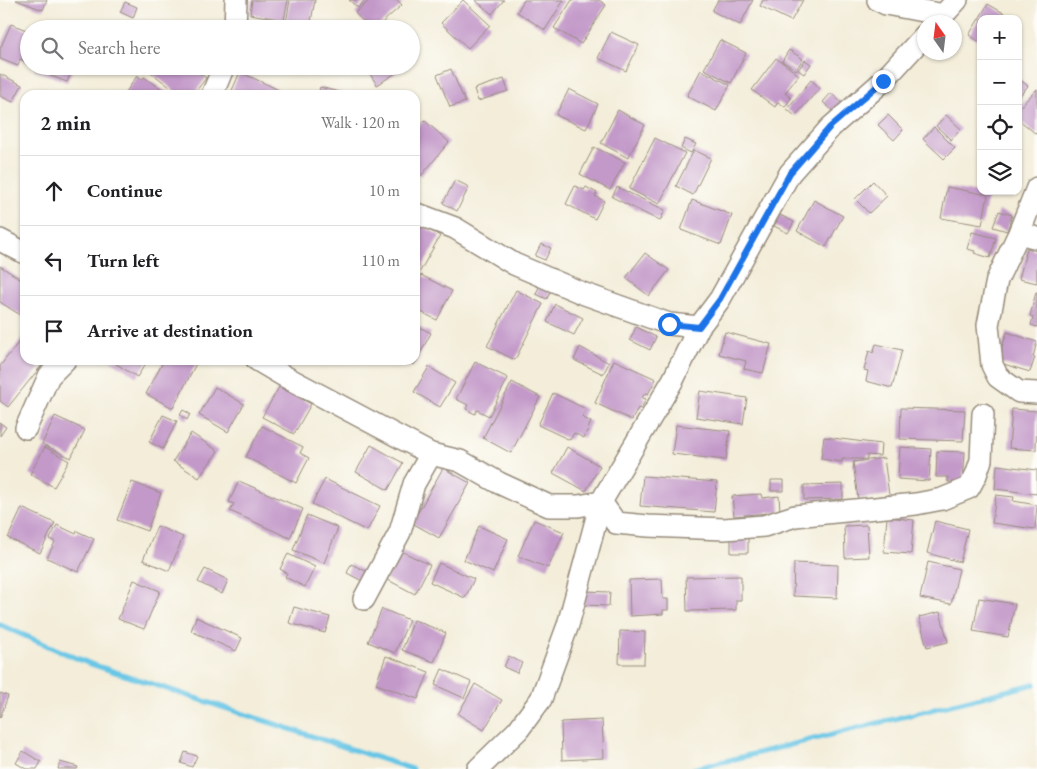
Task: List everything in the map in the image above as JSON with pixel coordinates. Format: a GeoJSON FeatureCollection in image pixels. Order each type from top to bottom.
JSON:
{"type":"FeatureCollection","features":[{"type":"Feature","properties":{"kind":"street"},"geometry":{"type":"LineString","coordinates":[[235,20],[236,0]]}},
{"type":"Feature","properties":{"kind":"street"},"geometry":{"type":"LineString","coordinates":[[878,0],[886,4],[946,13]]}},
{"type":"Feature","properties":{"kind":"street"},"geometry":{"type":"LineString","coordinates":[[478,769],[518,730],[541,698],[568,625],[602,502],[673,380],[699,327],[720,299],[790,173],[830,127],[883,81],[917,44]]}},
{"type":"Feature","properties":{"kind":"street"},"geometry":{"type":"LineString","coordinates":[[214,90],[220,75]]}},
{"type":"Feature","properties":{"kind":"street"},"geometry":{"type":"LineString","coordinates":[[1037,188],[1028,236],[997,280],[988,325],[992,364],[998,376],[1019,392],[1037,392]]}},
{"type":"Feature","properties":{"kind":"street"},"geometry":{"type":"LineString","coordinates":[[420,215],[455,228],[514,264],[582,293],[669,324],[699,327]]}},
{"type":"Feature","properties":{"kind":"street"},"geometry":{"type":"LineString","coordinates":[[0,240],[20,250]]}},
{"type":"Feature","properties":{"kind":"street"},"geometry":{"type":"LineString","coordinates":[[26,428],[49,376],[60,365]]}},
{"type":"Feature","properties":{"kind":"street"},"geometry":{"type":"LineString","coordinates":[[266,365],[431,454],[460,461],[499,483],[550,506],[578,506],[602,502]]}},
{"type":"Feature","properties":{"kind":"street"},"geometry":{"type":"LineString","coordinates":[[602,502],[616,523],[724,529],[764,526],[794,516],[916,504],[942,499],[969,488],[976,475],[981,460],[983,414]]}},
{"type":"Feature","properties":{"kind":"street"},"geometry":{"type":"LineString","coordinates":[[364,600],[400,532],[414,484],[431,454]]}},
{"type":"Feature","properties":{"kind":"building"},"geometry":{"type":"Polygon","coordinates":[[[16,0],[47,0],[43,10],[16,0]]]}},
{"type":"Feature","properties":{"kind":"building"},"geometry":{"type":"Polygon","coordinates":[[[252,0],[288,0],[284,20],[250,14],[252,0]]]}},
{"type":"Feature","properties":{"kind":"building"},"geometry":{"type":"Polygon","coordinates":[[[290,0],[315,0],[311,20],[287,20],[290,0]]]}},
{"type":"Feature","properties":{"kind":"building"},"geometry":{"type":"Polygon","coordinates":[[[349,0],[365,0],[358,8],[349,0]]]}},
{"type":"Feature","properties":{"kind":"building"},"geometry":{"type":"Polygon","coordinates":[[[370,0],[397,0],[402,5],[385,20],[362,20],[355,13],[370,0]]]}},
{"type":"Feature","properties":{"kind":"building"},"geometry":{"type":"Polygon","coordinates":[[[463,0],[490,25],[468,48],[441,23],[463,0]]]}},
{"type":"Feature","properties":{"kind":"building"},"geometry":{"type":"Polygon","coordinates":[[[475,0],[504,0],[492,14],[475,0]]]}},
{"type":"Feature","properties":{"kind":"building"},"geometry":{"type":"Polygon","coordinates":[[[524,0],[564,0],[545,30],[517,12],[524,0]]]}},
{"type":"Feature","properties":{"kind":"building"},"geometry":{"type":"Polygon","coordinates":[[[572,0],[599,0],[606,5],[581,44],[554,28],[572,0]]]}},
{"type":"Feature","properties":{"kind":"building"},"geometry":{"type":"Polygon","coordinates":[[[718,0],[753,0],[740,25],[712,11],[718,0]]]}},
{"type":"Feature","properties":{"kind":"building"},"geometry":{"type":"Polygon","coordinates":[[[763,0],[803,0],[791,21],[760,6],[763,0]]]}},
{"type":"Feature","properties":{"kind":"building"},"geometry":{"type":"Polygon","coordinates":[[[125,2],[137,7],[133,18],[120,12],[125,2]]]}},
{"type":"Feature","properties":{"kind":"building"},"geometry":{"type":"Polygon","coordinates":[[[988,4],[1007,15],[981,15],[988,4]]]}},
{"type":"Feature","properties":{"kind":"building"},"geometry":{"type":"Polygon","coordinates":[[[977,22],[977,40],[969,35],[977,22]]]}},
{"type":"Feature","properties":{"kind":"building"},"geometry":{"type":"Polygon","coordinates":[[[11,24],[20,28],[20,59],[18,66],[0,59],[0,49],[11,24]]]}},
{"type":"Feature","properties":{"kind":"building"},"geometry":{"type":"Polygon","coordinates":[[[611,32],[639,45],[626,71],[598,58],[611,32]]]}},
{"type":"Feature","properties":{"kind":"building"},"geometry":{"type":"Polygon","coordinates":[[[720,40],[746,53],[731,83],[704,69],[720,40]]]}},
{"type":"Feature","properties":{"kind":"building"},"geometry":{"type":"Polygon","coordinates":[[[789,50],[803,59],[796,70],[782,61],[789,50]]]}},
{"type":"Feature","properties":{"kind":"building"},"geometry":{"type":"Polygon","coordinates":[[[776,58],[799,75],[785,93],[791,98],[785,107],[778,102],[775,107],[752,90],[776,58]]]}},
{"type":"Feature","properties":{"kind":"building"},"geometry":{"type":"Polygon","coordinates":[[[805,60],[811,64],[804,74],[798,70],[805,60]]]}},
{"type":"Feature","properties":{"kind":"building"},"geometry":{"type":"Polygon","coordinates":[[[451,69],[465,102],[450,107],[437,75],[451,69]]]}},
{"type":"Feature","properties":{"kind":"building"},"geometry":{"type":"Polygon","coordinates":[[[701,70],[730,85],[716,111],[687,96],[701,70]]]}},
{"type":"Feature","properties":{"kind":"building"},"geometry":{"type":"Polygon","coordinates":[[[0,74],[22,85],[13,102],[0,96],[0,74]]]}},
{"type":"Feature","properties":{"kind":"building"},"geometry":{"type":"Polygon","coordinates":[[[48,75],[70,75],[67,82],[48,75]]]}},
{"type":"Feature","properties":{"kind":"building"},"geometry":{"type":"Polygon","coordinates":[[[154,75],[202,75],[206,78],[197,90],[174,90],[154,75]]]}},
{"type":"Feature","properties":{"kind":"building"},"geometry":{"type":"Polygon","coordinates":[[[239,75],[247,75],[279,90],[232,90],[239,75]]]}},
{"type":"Feature","properties":{"kind":"building"},"geometry":{"type":"Polygon","coordinates":[[[371,75],[393,75],[377,85],[371,75]]]}},
{"type":"Feature","properties":{"kind":"building"},"geometry":{"type":"Polygon","coordinates":[[[137,76],[142,80],[144,77],[164,90],[127,90],[137,76]]]}},
{"type":"Feature","properties":{"kind":"building"},"geometry":{"type":"Polygon","coordinates":[[[504,79],[508,91],[478,101],[474,89],[504,79]]]}},
{"type":"Feature","properties":{"kind":"building"},"geometry":{"type":"Polygon","coordinates":[[[811,80],[820,88],[795,116],[787,109],[811,80]]]}},
{"type":"Feature","properties":{"kind":"building"},"geometry":{"type":"Polygon","coordinates":[[[1022,81],[1028,86],[1022,93],[1022,81]]]}},
{"type":"Feature","properties":{"kind":"building"},"geometry":{"type":"Polygon","coordinates":[[[320,87],[331,90],[319,90],[320,87]]]}},
{"type":"Feature","properties":{"kind":"building"},"geometry":{"type":"Polygon","coordinates":[[[569,89],[598,104],[586,129],[556,115],[569,89]]]}},
{"type":"Feature","properties":{"kind":"building"},"geometry":{"type":"Polygon","coordinates":[[[1037,89],[1036,134],[1022,122],[1022,105],[1037,89]]]}},
{"type":"Feature","properties":{"kind":"building"},"geometry":{"type":"Polygon","coordinates":[[[831,93],[843,104],[835,113],[823,102],[831,93]]]}},
{"type":"Feature","properties":{"kind":"building"},"geometry":{"type":"Polygon","coordinates":[[[618,110],[645,125],[628,158],[601,143],[618,110]]]}},
{"type":"Feature","properties":{"kind":"building"},"geometry":{"type":"Polygon","coordinates":[[[888,115],[903,130],[894,140],[878,125],[888,115]]]}},
{"type":"Feature","properties":{"kind":"building"},"geometry":{"type":"Polygon","coordinates":[[[946,115],[961,129],[951,140],[936,126],[946,115]]]}},
{"type":"Feature","properties":{"kind":"building"},"geometry":{"type":"Polygon","coordinates":[[[424,120],[449,142],[421,176],[420,175],[420,124],[424,120]]]}},
{"type":"Feature","properties":{"kind":"building"},"geometry":{"type":"Polygon","coordinates":[[[934,127],[955,148],[944,159],[923,139],[934,127]]]}},
{"type":"Feature","properties":{"kind":"building"},"geometry":{"type":"Polygon","coordinates":[[[655,138],[685,153],[659,204],[629,189],[655,138]]]}},
{"type":"Feature","properties":{"kind":"building"},"geometry":{"type":"Polygon","coordinates":[[[685,139],[696,144],[691,153],[681,148],[685,139]]]}},
{"type":"Feature","properties":{"kind":"building"},"geometry":{"type":"Polygon","coordinates":[[[594,147],[625,162],[610,190],[580,174],[594,147]]]}},
{"type":"Feature","properties":{"kind":"building"},"geometry":{"type":"Polygon","coordinates":[[[694,150],[711,158],[693,195],[676,186],[694,150]]]}},
{"type":"Feature","properties":{"kind":"building"},"geometry":{"type":"Polygon","coordinates":[[[455,180],[469,187],[457,211],[443,203],[455,180]]]}},
{"type":"Feature","properties":{"kind":"building"},"geometry":{"type":"Polygon","coordinates":[[[873,181],[887,196],[869,213],[855,199],[873,181]]]}},
{"type":"Feature","properties":{"kind":"building"},"geometry":{"type":"Polygon","coordinates":[[[575,186],[584,190],[586,187],[597,193],[595,196],[604,201],[595,219],[566,204],[575,186]]]}},
{"type":"Feature","properties":{"kind":"building"},"geometry":{"type":"Polygon","coordinates":[[[617,187],[665,210],[660,221],[612,197],[617,187]]]}},
{"type":"Feature","properties":{"kind":"building"},"geometry":{"type":"Polygon","coordinates":[[[947,187],[977,193],[977,195],[988,195],[982,225],[941,218],[947,187]]]}},
{"type":"Feature","properties":{"kind":"building"},"geometry":{"type":"Polygon","coordinates":[[[692,200],[732,215],[721,245],[681,230],[692,200]]]}},
{"type":"Feature","properties":{"kind":"building"},"geometry":{"type":"Polygon","coordinates":[[[814,200],[843,216],[826,247],[797,231],[814,200]]]}},
{"type":"Feature","properties":{"kind":"building"},"geometry":{"type":"Polygon","coordinates":[[[999,211],[1012,215],[1007,231],[993,227],[999,211]]]}},
{"type":"Feature","properties":{"kind":"building"},"geometry":{"type":"Polygon","coordinates":[[[780,215],[794,222],[788,233],[774,226],[780,215]]]}},
{"type":"Feature","properties":{"kind":"building"},"geometry":{"type":"Polygon","coordinates":[[[421,225],[440,236],[420,271],[421,225]]]}},
{"type":"Feature","properties":{"kind":"building"},"geometry":{"type":"Polygon","coordinates":[[[972,232],[996,238],[990,258],[967,249],[972,232]]]}},
{"type":"Feature","properties":{"kind":"building"},"geometry":{"type":"Polygon","coordinates":[[[541,244],[551,248],[545,260],[535,256],[541,244]]]}},
{"type":"Feature","properties":{"kind":"building"},"geometry":{"type":"Polygon","coordinates":[[[1027,248],[1037,251],[1037,283],[1019,279],[1027,248]]]}},
{"type":"Feature","properties":{"kind":"building"},"geometry":{"type":"Polygon","coordinates":[[[645,253],[669,270],[649,296],[626,278],[645,253]]]}},
{"type":"Feature","properties":{"kind":"building"},"geometry":{"type":"Polygon","coordinates":[[[0,266],[20,279],[20,315],[0,302],[0,266]]]}},
{"type":"Feature","properties":{"kind":"building"},"geometry":{"type":"Polygon","coordinates":[[[421,275],[452,291],[437,320],[420,312],[421,275]]]}},
{"type":"Feature","properties":{"kind":"building"},"geometry":{"type":"Polygon","coordinates":[[[541,282],[552,287],[547,299],[536,294],[541,282]]]}},
{"type":"Feature","properties":{"kind":"building"},"geometry":{"type":"Polygon","coordinates":[[[516,290],[543,304],[515,360],[487,346],[516,290]]]}},
{"type":"Feature","properties":{"kind":"building"},"geometry":{"type":"Polygon","coordinates":[[[1036,292],[1037,327],[1031,325],[1033,317],[1030,316],[1036,292]]]}},
{"type":"Feature","properties":{"kind":"building"},"geometry":{"type":"Polygon","coordinates":[[[555,304],[583,318],[574,335],[547,322],[555,304]]]}},
{"type":"Feature","properties":{"kind":"building"},"geometry":{"type":"Polygon","coordinates":[[[636,327],[656,337],[650,350],[630,340],[636,327]]]}},
{"type":"Feature","properties":{"kind":"building"},"geometry":{"type":"Polygon","coordinates":[[[420,328],[431,333],[420,354],[420,328]]]}},
{"type":"Feature","properties":{"kind":"building"},"geometry":{"type":"Polygon","coordinates":[[[725,332],[771,344],[763,373],[744,369],[746,361],[719,354],[725,332]]]}},
{"type":"Feature","properties":{"kind":"building"},"geometry":{"type":"Polygon","coordinates":[[[1007,332],[1037,342],[1030,372],[997,362],[1007,332]]]}},
{"type":"Feature","properties":{"kind":"building"},"geometry":{"type":"Polygon","coordinates":[[[20,340],[20,365],[42,365],[8,407],[0,401],[0,366],[20,340]]]}},
{"type":"Feature","properties":{"kind":"building"},"geometry":{"type":"Polygon","coordinates":[[[876,344],[902,350],[892,388],[866,381],[868,371],[864,370],[869,351],[873,353],[876,344]]]}},
{"type":"Feature","properties":{"kind":"building"},"geometry":{"type":"Polygon","coordinates":[[[580,347],[609,363],[603,374],[574,360],[580,347]]]}},
{"type":"Feature","properties":{"kind":"building"},"geometry":{"type":"Polygon","coordinates":[[[614,360],[656,379],[648,394],[645,393],[642,398],[646,399],[641,409],[638,408],[632,420],[595,403],[614,360]]]}},
{"type":"Feature","properties":{"kind":"building"},"geometry":{"type":"Polygon","coordinates":[[[475,362],[508,378],[489,416],[477,410],[475,414],[466,409],[468,405],[456,399],[475,362]]]}},
{"type":"Feature","properties":{"kind":"building"},"geometry":{"type":"Polygon","coordinates":[[[118,365],[145,365],[137,377],[118,365]]]}},
{"type":"Feature","properties":{"kind":"building"},"geometry":{"type":"Polygon","coordinates":[[[161,365],[195,365],[173,408],[146,394],[161,365]]]}},
{"type":"Feature","properties":{"kind":"building"},"geometry":{"type":"Polygon","coordinates":[[[429,367],[455,383],[440,407],[414,392],[429,367]]]}},
{"type":"Feature","properties":{"kind":"building"},"geometry":{"type":"Polygon","coordinates":[[[512,382],[540,397],[511,453],[483,438],[512,382]]]}},
{"type":"Feature","properties":{"kind":"building"},"geometry":{"type":"Polygon","coordinates":[[[215,387],[244,404],[228,432],[199,415],[215,387]]]}},
{"type":"Feature","properties":{"kind":"building"},"geometry":{"type":"Polygon","coordinates":[[[279,387],[311,404],[294,434],[262,417],[279,387]]]}},
{"type":"Feature","properties":{"kind":"building"},"geometry":{"type":"Polygon","coordinates":[[[700,391],[747,398],[743,424],[696,417],[700,391]]]}},
{"type":"Feature","properties":{"kind":"building"},"geometry":{"type":"Polygon","coordinates":[[[553,393],[586,409],[582,417],[591,422],[584,438],[574,433],[570,440],[538,425],[553,393]]]}},
{"type":"Feature","properties":{"kind":"building"},"geometry":{"type":"Polygon","coordinates":[[[901,408],[965,410],[963,441],[900,439],[901,408]]]}},
{"type":"Feature","properties":{"kind":"building"},"geometry":{"type":"Polygon","coordinates":[[[1012,409],[1037,411],[1036,450],[1009,448],[1012,409]]]}},
{"type":"Feature","properties":{"kind":"building"},"geometry":{"type":"Polygon","coordinates":[[[183,410],[190,414],[187,420],[180,415],[183,410]]]}},
{"type":"Feature","properties":{"kind":"building"},"geometry":{"type":"Polygon","coordinates":[[[163,415],[177,421],[163,449],[149,442],[163,415]]]}},
{"type":"Feature","properties":{"kind":"building"},"geometry":{"type":"Polygon","coordinates":[[[55,416],[85,430],[71,458],[42,444],[55,416]]]}},
{"type":"Feature","properties":{"kind":"building"},"geometry":{"type":"Polygon","coordinates":[[[0,423],[6,427],[0,436],[0,423]]]}},
{"type":"Feature","properties":{"kind":"building"},"geometry":{"type":"Polygon","coordinates":[[[676,425],[730,431],[726,460],[672,454],[676,425]]]}},
{"type":"Feature","properties":{"kind":"building"},"geometry":{"type":"Polygon","coordinates":[[[262,426],[303,447],[300,453],[309,458],[296,483],[246,457],[262,426]]]}},
{"type":"Feature","properties":{"kind":"building"},"geometry":{"type":"Polygon","coordinates":[[[191,433],[218,451],[199,478],[173,461],[191,433]]]}},
{"type":"Feature","properties":{"kind":"building"},"geometry":{"type":"Polygon","coordinates":[[[824,437],[881,444],[880,456],[867,455],[867,459],[842,459],[842,462],[821,459],[824,437]]]}},
{"type":"Feature","properties":{"kind":"building"},"geometry":{"type":"Polygon","coordinates":[[[371,445],[403,463],[388,490],[356,472],[371,445]]]}},
{"type":"Feature","properties":{"kind":"building"},"geometry":{"type":"Polygon","coordinates":[[[45,447],[69,461],[54,487],[30,474],[45,447]]]}},
{"type":"Feature","properties":{"kind":"building"},"geometry":{"type":"Polygon","coordinates":[[[567,447],[600,466],[586,491],[553,473],[567,447]]]}},
{"type":"Feature","properties":{"kind":"building"},"geometry":{"type":"Polygon","coordinates":[[[900,447],[931,449],[929,481],[898,479],[900,447]]]}},
{"type":"Feature","properties":{"kind":"building"},"geometry":{"type":"Polygon","coordinates":[[[937,451],[965,452],[963,482],[948,482],[948,477],[936,477],[937,451]]]}},
{"type":"Feature","properties":{"kind":"building"},"geometry":{"type":"Polygon","coordinates":[[[884,458],[889,495],[858,499],[853,462],[884,458]]]}},
{"type":"Feature","properties":{"kind":"building"},"geometry":{"type":"Polygon","coordinates":[[[997,465],[1037,470],[1037,494],[995,489],[997,465]]]}},
{"type":"Feature","properties":{"kind":"building"},"geometry":{"type":"Polygon","coordinates":[[[443,468],[470,483],[439,538],[412,523],[443,468]]]}},
{"type":"Feature","properties":{"kind":"building"},"geometry":{"type":"Polygon","coordinates":[[[643,476],[717,482],[714,512],[640,506],[643,476]]]}},
{"type":"Feature","properties":{"kind":"building"},"geometry":{"type":"Polygon","coordinates":[[[325,479],[380,506],[367,531],[312,504],[325,479]]]}},
{"type":"Feature","properties":{"kind":"building"},"geometry":{"type":"Polygon","coordinates":[[[771,480],[784,480],[784,491],[771,491],[771,480]]]}},
{"type":"Feature","properties":{"kind":"building"},"geometry":{"type":"Polygon","coordinates":[[[239,481],[303,509],[290,538],[230,511],[234,504],[229,502],[239,481]]]}},
{"type":"Feature","properties":{"kind":"building"},"geometry":{"type":"Polygon","coordinates":[[[132,482],[161,493],[147,531],[117,520],[132,482]]]}},
{"type":"Feature","properties":{"kind":"building"},"geometry":{"type":"Polygon","coordinates":[[[843,484],[843,499],[804,500],[804,485],[843,484]]]}},
{"type":"Feature","properties":{"kind":"building"},"geometry":{"type":"Polygon","coordinates":[[[761,494],[762,498],[779,496],[780,512],[734,516],[732,496],[761,494]]]}},
{"type":"Feature","properties":{"kind":"building"},"geometry":{"type":"Polygon","coordinates":[[[996,495],[1014,497],[1013,501],[1037,505],[1035,529],[992,523],[996,495]]]}},
{"type":"Feature","properties":{"kind":"building"},"geometry":{"type":"Polygon","coordinates":[[[22,508],[55,523],[40,553],[8,538],[22,508]]]}},
{"type":"Feature","properties":{"kind":"building"},"geometry":{"type":"Polygon","coordinates":[[[307,515],[338,528],[324,563],[293,550],[307,515]]]}},
{"type":"Feature","properties":{"kind":"building"},"geometry":{"type":"Polygon","coordinates":[[[887,517],[914,520],[911,554],[884,552],[887,517]]]}},
{"type":"Feature","properties":{"kind":"building"},"geometry":{"type":"Polygon","coordinates":[[[534,520],[564,532],[548,568],[518,556],[534,520]]]}},
{"type":"Feature","properties":{"kind":"building"},"geometry":{"type":"Polygon","coordinates":[[[935,521],[968,529],[960,562],[927,553],[935,521]]]}},
{"type":"Feature","properties":{"kind":"building"},"geometry":{"type":"Polygon","coordinates":[[[57,525],[76,534],[77,531],[94,539],[78,572],[47,558],[55,542],[50,539],[57,525]]]}},
{"type":"Feature","properties":{"kind":"building"},"geometry":{"type":"Polygon","coordinates":[[[867,525],[869,557],[845,558],[844,526],[867,525]]]}},
{"type":"Feature","properties":{"kind":"building"},"geometry":{"type":"Polygon","coordinates":[[[157,526],[183,537],[169,571],[143,560],[157,526]]]}},
{"type":"Feature","properties":{"kind":"building"},"geometry":{"type":"Polygon","coordinates":[[[479,526],[508,539],[493,573],[464,560],[479,526]]]}},
{"type":"Feature","properties":{"kind":"building"},"geometry":{"type":"Polygon","coordinates":[[[731,532],[748,532],[748,553],[731,553],[731,532]]]}},
{"type":"Feature","properties":{"kind":"building"},"geometry":{"type":"Polygon","coordinates":[[[401,551],[430,565],[415,594],[386,579],[401,551]]]}},
{"type":"Feature","properties":{"kind":"building"},"geometry":{"type":"Polygon","coordinates":[[[288,554],[315,567],[305,587],[285,577],[287,573],[280,569],[288,554]]]}},
{"type":"Feature","properties":{"kind":"building"},"geometry":{"type":"Polygon","coordinates":[[[928,562],[959,569],[951,604],[920,598],[928,562]]]}},
{"type":"Feature","properties":{"kind":"building"},"geometry":{"type":"Polygon","coordinates":[[[439,563],[474,579],[465,598],[430,582],[439,563]]]}},
{"type":"Feature","properties":{"kind":"building"},"geometry":{"type":"Polygon","coordinates":[[[794,563],[838,565],[837,598],[793,596],[794,563]]]}},
{"type":"Feature","properties":{"kind":"building"},"geometry":{"type":"Polygon","coordinates":[[[351,564],[366,571],[362,581],[347,573],[351,564]]]}},
{"type":"Feature","properties":{"kind":"building"},"geometry":{"type":"Polygon","coordinates":[[[205,569],[228,580],[222,594],[198,582],[205,569]]]}},
{"type":"Feature","properties":{"kind":"building"},"geometry":{"type":"Polygon","coordinates":[[[741,576],[741,600],[736,600],[736,610],[687,611],[686,577],[741,576]]]}},
{"type":"Feature","properties":{"kind":"building"},"geometry":{"type":"Polygon","coordinates":[[[662,579],[663,599],[668,599],[668,610],[663,610],[663,614],[630,616],[629,580],[662,579]]]}},
{"type":"Feature","properties":{"kind":"building"},"geometry":{"type":"Polygon","coordinates":[[[134,580],[160,591],[144,629],[118,619],[134,580]]]}},
{"type":"Feature","properties":{"kind":"building"},"geometry":{"type":"Polygon","coordinates":[[[585,591],[610,592],[609,606],[584,605],[585,591]]]}},
{"type":"Feature","properties":{"kind":"building"},"geometry":{"type":"Polygon","coordinates":[[[979,598],[1015,604],[1008,637],[973,631],[979,598]]]}},
{"type":"Feature","properties":{"kind":"building"},"geometry":{"type":"Polygon","coordinates":[[[294,607],[330,617],[325,633],[289,623],[294,607]]]}},
{"type":"Feature","properties":{"kind":"building"},"geometry":{"type":"Polygon","coordinates":[[[382,609],[409,620],[395,653],[368,642],[382,609]]]}},
{"type":"Feature","properties":{"kind":"building"},"geometry":{"type":"Polygon","coordinates":[[[940,612],[948,642],[927,647],[919,617],[940,612]]]}},
{"type":"Feature","properties":{"kind":"building"},"geometry":{"type":"Polygon","coordinates":[[[196,617],[242,638],[236,651],[191,631],[196,617]]]}},
{"type":"Feature","properties":{"kind":"building"},"geometry":{"type":"Polygon","coordinates":[[[414,620],[446,633],[434,662],[402,650],[414,620]]]}},
{"type":"Feature","properties":{"kind":"building"},"geometry":{"type":"Polygon","coordinates":[[[620,631],[645,632],[644,664],[619,664],[620,631]]]}},
{"type":"Feature","properties":{"kind":"building"},"geometry":{"type":"Polygon","coordinates":[[[386,656],[429,672],[418,699],[376,684],[386,656]]]}},
{"type":"Feature","properties":{"kind":"building"},"geometry":{"type":"Polygon","coordinates":[[[509,656],[522,663],[517,673],[504,667],[509,656]]]}},
{"type":"Feature","properties":{"kind":"building"},"geometry":{"type":"Polygon","coordinates":[[[442,669],[471,682],[464,698],[435,685],[442,669]]]}},
{"type":"Feature","properties":{"kind":"building"},"geometry":{"type":"Polygon","coordinates":[[[475,684],[502,700],[484,730],[458,714],[475,684]]]}},
{"type":"Feature","properties":{"kind":"building"},"geometry":{"type":"Polygon","coordinates":[[[0,693],[8,696],[0,718],[0,693]]]}},
{"type":"Feature","properties":{"kind":"building"},"geometry":{"type":"Polygon","coordinates":[[[602,720],[604,758],[562,760],[561,722],[602,720]]]}},
{"type":"Feature","properties":{"kind":"building"},"geometry":{"type":"Polygon","coordinates":[[[23,751],[41,762],[37,769],[26,769],[16,763],[23,751]]]}},
{"type":"Feature","properties":{"kind":"building"},"geometry":{"type":"Polygon","coordinates":[[[185,752],[197,756],[192,767],[181,763],[185,752]]]}},
{"type":"Feature","properties":{"kind":"building"},"geometry":{"type":"Polygon","coordinates":[[[60,762],[78,767],[77,769],[58,769],[60,762]]]}},
{"type":"Feature","properties":{"kind":"waterway"},"geometry":{"type":"LineString","coordinates":[[0,625],[88,663],[412,769]]}},
{"type":"Feature","properties":{"kind":"waterway"},"geometry":{"type":"LineString","coordinates":[[694,769],[1034,684]]}},
{"type":"Feature","properties":{"kind":"route"},"geometry":{"type":"LineString","coordinates":[[669,324],[699,327],[720,299],[790,173],[830,127],[883,81]]}}]}
